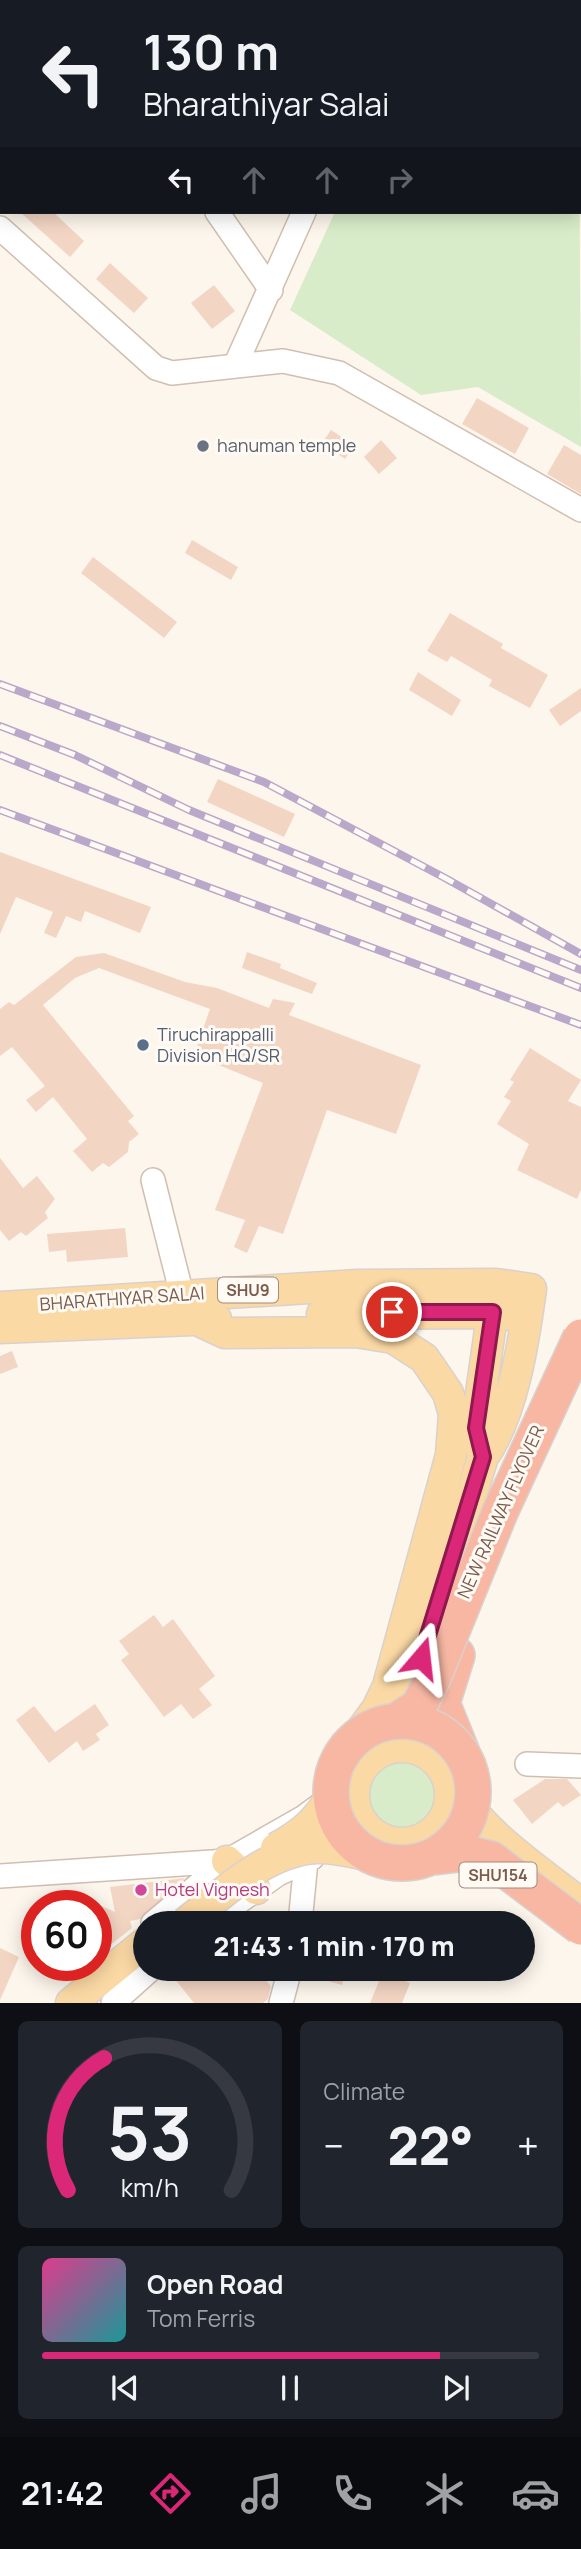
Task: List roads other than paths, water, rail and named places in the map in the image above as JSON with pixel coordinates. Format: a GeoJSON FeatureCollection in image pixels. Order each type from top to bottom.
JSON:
{"type":"FeatureCollection","features":[{"type":"Feature","properties":{"kind":"highway","name":"NEW RAILWAY FLYOVER"},"geometry":{"type":"LineString","coordinates":[[398,1720],[419,1706],[432,1680],[500,1512],[581,1336]]}},
{"type":"Feature","properties":{"kind":"highway","name":"NEW RAILWAY FLYOVER"},"geometry":{"type":"LineString","coordinates":[[472,1809],[472,1780],[446,1760],[443,1711],[446,1682],[504,1540],[581,1367]]}},
{"type":"Feature","properties":{"kind":"highway"},"geometry":{"type":"LineString","coordinates":[[446,1760],[434,1728],[398,1720],[376,1725],[361,1757],[342,1752],[332,1775],[330,1799],[337,1822],[350,1842],[398,1849],[466,1853],[491,1859],[581,1927]]}},
{"type":"Feature","properties":{"kind":"highway"},"geometry":{"type":"LineString","coordinates":[[398,1849],[452,1844],[464,1829],[472,1809]]}},
{"type":"Feature","properties":{"kind":"highway"},"geometry":{"type":"LineString","coordinates":[[472,1809],[477,1825],[494,1848],[581,1914]]}},
{"type":"Feature","properties":{"kind":"main road","name":"BHARATHIYAR SALAI"},"geometry":{"type":"LineString","coordinates":[[0,1328],[358,1285],[494,1298],[531,1289],[527,1317],[496,1439],[483,1457]]}},
{"type":"Feature","properties":{"kind":"main road"},"geometry":{"type":"LineString","coordinates":[[361,1757],[403,1710],[483,1457],[476,1428],[494,1298]]}},
{"type":"Feature","properties":{"kind":"main road","name":"BHARATHIYAR SALAI"},"geometry":{"type":"LineString","coordinates":[[0,1307],[190,1307]]}},
{"type":"Feature","properties":{"kind":"main road"},"geometry":{"type":"LineString","coordinates":[[190,1307],[225,1333],[375,1334],[408,1346],[424,1358],[448,1393],[454,1414],[451,1455],[388,1686],[377,1709],[361,1757],[354,1792],[356,1807],[373,1833],[398,1849]]}},
{"type":"Feature","properties":{"kind":"main road"},"geometry":{"type":"LineString","coordinates":[[414,1680],[413,1718],[446,1760],[465,1806],[496,1839],[581,1904]]}},
{"type":"Feature","properties":{"kind":"main road"},"geometry":{"type":"LineString","coordinates":[[361,1757],[391,1748],[407,1747],[446,1760]]}},
{"type":"Feature","properties":{"kind":"main road"},"geometry":{"type":"LineString","coordinates":[[201,1911],[251,1872],[276,1858],[314,1848],[398,1849],[426,1836],[444,1819],[450,1803],[446,1760]]}},
{"type":"Feature","properties":{"kind":"main road"},"geometry":{"type":"LineString","coordinates":[[185,1911],[233,1871],[302,1833],[314,1823],[330,1799]]}},
{"type":"Feature","properties":{"kind":"main road","name":"SHU154"},"geometry":{"type":"LineString","coordinates":[[398,1849],[457,1848],[581,1937]]}},
{"type":"Feature","properties":{"kind":"main road"},"geometry":{"type":"LineString","coordinates":[[227,1860],[256,1889]]}},
{"type":"Feature","properties":{"kind":"main road"},"geometry":{"type":"LineString","coordinates":[[71,2003],[133,1952]]}},
{"type":"Feature","properties":{"kind":"main road"},"geometry":{"type":"LineString","coordinates":[[86,2003],[133,1964]]}},
{"type":"Feature","properties":{"kind":"street"},"geometry":{"type":"LineString","coordinates":[[218,214],[271,290]]}},
{"type":"Feature","properties":{"kind":"street"},"geometry":{"type":"LineString","coordinates":[[235,366],[303,214]]}},
{"type":"Feature","properties":{"kind":"street"},"geometry":{"type":"LineString","coordinates":[[0,229],[58,277],[156,369],[172,373],[283,361],[339,373],[581,510]]}},
{"type":"Feature","properties":{"kind":"street"},"geometry":{"type":"LineString","coordinates":[[153,1180],[190,1307]]}},
{"type":"Feature","properties":{"kind":"street"},"geometry":{"type":"LineString","coordinates":[[167,1911],[227,1860],[304,1817],[361,1757]]}},
{"type":"Feature","properties":{"kind":"street"},"geometry":{"type":"LineString","coordinates":[[527,1764],[581,1766]]}},
{"type":"Feature","properties":{"kind":"street"},"geometry":{"type":"LineString","coordinates":[[226,1911],[256,1889],[306,1861],[398,1849]]}},
{"type":"Feature","properties":{"kind":"street"},"geometry":{"type":"LineString","coordinates":[[0,1876],[227,1860]]}},
{"type":"Feature","properties":{"kind":"street"},"geometry":{"type":"LineString","coordinates":[[301,1911],[306,1861]]}},
{"type":"Feature","properties":{"kind":"street"},"geometry":{"type":"LineString","coordinates":[[53,2003],[133,1940]]}},
{"type":"Feature","properties":{"kind":"street"},"geometry":{"type":"LineString","coordinates":[[113,2003],[138,1981]]}},
{"type":"Feature","properties":{"kind":"street"},"geometry":{"type":"LineString","coordinates":[[281,2003],[287,1981]]}},
{"type":"Feature","properties":{"kind":"railway"},"geometry":{"type":"LineString","coordinates":[[0,684],[264,782],[581,954]]}},
{"type":"Feature","properties":{"kind":"railway"},"geometry":{"type":"LineString","coordinates":[[0,726],[75,755],[189,810],[581,970]]}},
{"type":"Feature","properties":{"kind":"railway"},"geometry":{"type":"LineString","coordinates":[[0,755],[581,988]]}},
{"type":"Feature","properties":{"kind":"railway"},"geometry":{"type":"LineString","coordinates":[[0,810],[581,1025]]}},
{"type":"Feature","properties":{"kind":"place","name":"hanuman temple"},"geometry":{"type":"Point","coordinates":[203,446]}},
{"type":"Feature","properties":{"kind":"place","name":"Tiruchirappalli Division HQ/SR"},"geometry":{"type":"Point","coordinates":[143,1045]}},
{"type":"Feature","properties":{"kind":"place","name":"Hotel Vignesh"},"geometry":{"type":"Point","coordinates":[141,1890]}}]}
